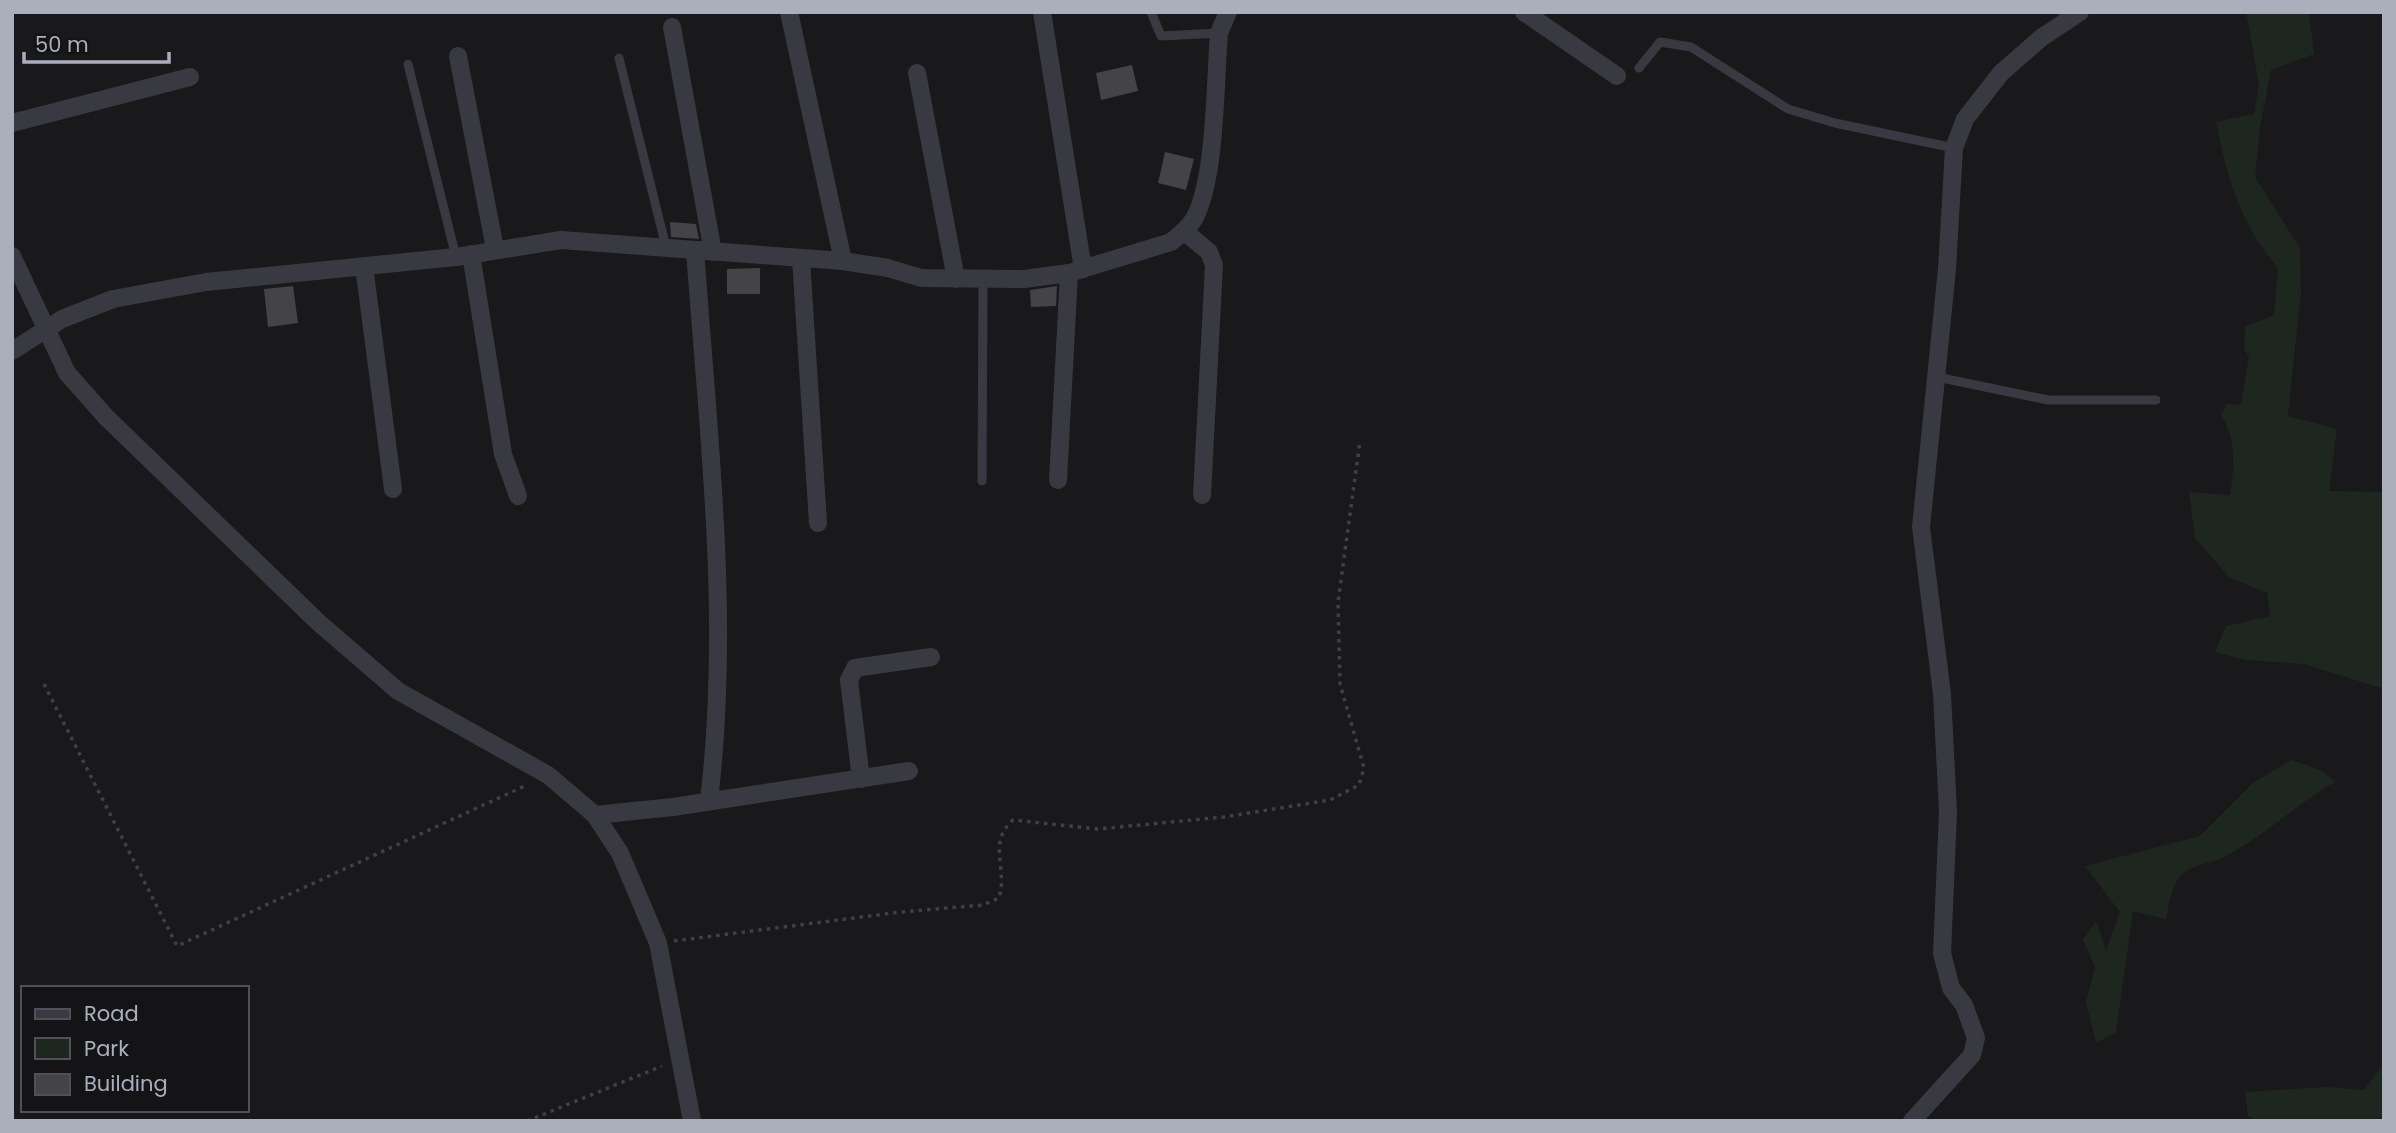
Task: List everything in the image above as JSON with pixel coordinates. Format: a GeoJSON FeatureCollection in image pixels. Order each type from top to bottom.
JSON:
{"type":"FeatureCollection","features":[{"type":"Feature","properties":{"kind":"street"},"geometry":{"type":"LineString","coordinates":[[789,12],[843,261]]}},
{"type":"Feature","properties":{"kind":"street"},"geometry":{"type":"LineString","coordinates":[[1042,12],[1076,271],[1058,480]]}},
{"type":"Feature","properties":{"kind":"street"},"geometry":{"type":"LineString","coordinates":[[12,351],[46,332],[62,318],[113,299],[206,282],[464,256],[495,248],[561,240],[843,261],[888,268],[921,278],[983,280],[1076,271],[1171,242],[1185,232],[1194,219],[1207,187],[1219,33],[1228,12]]}},
{"type":"Feature","properties":{"kind":"street"},"geometry":{"type":"LineString","coordinates":[[1524,12],[1617,76]]}},
{"type":"Feature","properties":{"kind":"street"},"geometry":{"type":"LineString","coordinates":[[1912,1121],[1972,1055],[1976,1038],[1964,1005],[1951,988],[1942,953],[1948,812],[1943,707],[1921,527],[1937,377],[1954,148],[1965,118],[2001,73],[2070,14]]}},
{"type":"Feature","properties":{"kind":"street"},"geometry":{"type":"LineString","coordinates":[[672,27],[713,253]]}},
{"type":"Feature","properties":{"kind":"street"},"geometry":{"type":"LineString","coordinates":[[458,56],[495,248]]}},
{"type":"Feature","properties":{"kind":"street"},"geometry":{"type":"LineString","coordinates":[[917,73],[956,279]]}},
{"type":"Feature","properties":{"kind":"street"},"geometry":{"type":"LineString","coordinates":[[12,124],[190,77]]}},
{"type":"Feature","properties":{"kind":"street"},"geometry":{"type":"LineString","coordinates":[[1185,232],[1209,252],[1214,265],[1202,495]]}},
{"type":"Feature","properties":{"kind":"street"},"geometry":{"type":"LineString","coordinates":[[695,250],[712,450],[717,560],[715,746],[709,800]]}},
{"type":"Feature","properties":{"kind":"street"},"geometry":{"type":"LineString","coordinates":[[12,256],[17,281],[67,373],[106,417],[318,622],[398,691],[548,775],[595,815],[620,853],[658,943],[692,1121]]}},
{"type":"Feature","properties":{"kind":"street"},"geometry":{"type":"LineString","coordinates":[[464,256],[503,454],[518,496]]}},
{"type":"Feature","properties":{"kind":"street"},"geometry":{"type":"LineString","coordinates":[[801,259],[818,523]]}},
{"type":"Feature","properties":{"kind":"street"},"geometry":{"type":"LineString","coordinates":[[364,266],[393,489]]}},
{"type":"Feature","properties":{"kind":"street"},"geometry":{"type":"LineString","coordinates":[[861,779],[849,680],[855,668],[931,657]]}},
{"type":"Feature","properties":{"kind":"street"},"geometry":{"type":"LineString","coordinates":[[595,815],[909,771]]}},
{"type":"Feature","properties":{"kind":"lane"},"geometry":{"type":"LineString","coordinates":[[1152,12],[1161,36],[1219,33]]}},
{"type":"Feature","properties":{"kind":"lane"},"geometry":{"type":"LineString","coordinates":[[1639,68],[1660,42],[1691,47],[1788,109],[1835,123],[1954,148]]}},
{"type":"Feature","properties":{"kind":"lane"},"geometry":{"type":"LineString","coordinates":[[620,58],[666,247]]}},
{"type":"Feature","properties":{"kind":"lane"},"geometry":{"type":"LineString","coordinates":[[408,65],[464,256]]}},
{"type":"Feature","properties":{"kind":"lane"},"geometry":{"type":"LineString","coordinates":[[982,481],[983,280]]}},
{"type":"Feature","properties":{"kind":"lane"},"geometry":{"type":"LineString","coordinates":[[1937,377],[2048,400],[2156,400]]}},
{"type":"Feature","properties":{"kind":"path"},"geometry":{"type":"LineString","coordinates":[[658,943],[901,912],[983,905],[999,898],[1004,881],[998,847],[1002,830],[1013,820],[1098,829],[1173,822],[1331,800],[1359,785],[1364,768],[1340,684],[1338,602],[1360,440]]}},
{"type":"Feature","properties":{"kind":"path"},"geometry":{"type":"LineString","coordinates":[[44,684],[177,946],[548,775]]}},
{"type":"Feature","properties":{"kind":"path"},"geometry":{"type":"LineString","coordinates":[[527,1121],[681,1059]]}},
{"type":"Feature","properties":{"kind":"green space"},"geometry":{"type":"Polygon","coordinates":[[[2246,12],[2309,12],[2314,54],[2271,70],[2260,128],[2255,177],[2300,248],[2301,291],[2288,416],[2337,429],[2329,491],[2384,492],[2384,689],[2304,664],[2247,660],[2215,652],[2226,626],[2270,616],[2267,593],[2229,577],[2195,538],[2189,492],[2230,495],[2232,444],[2221,415],[2227,404],[2241,405],[2249,356],[2244,350],[2245,327],[2274,315],[2278,268],[2244,217],[2225,163],[2216,122],[2254,114],[2259,84],[2246,12]]]}},
{"type":"Feature","properties":{"kind":"green space"},"geometry":{"type":"Polygon","coordinates":[[[2292,760],[2321,770],[2335,782],[2238,850],[2184,873],[2174,886],[2166,919],[2133,911],[2116,1032],[2096,1043],[2086,1002],[2095,967],[2083,940],[2096,921],[2106,950],[2120,912],[2085,866],[2200,836],[2254,782],[2292,760]]]}},
{"type":"Feature","properties":{"kind":"green space"},"geometry":{"type":"Polygon","coordinates":[[[2384,1064],[2384,1114],[2376,1121],[2258,1121],[2248,1116],[2245,1092],[2326,1087],[2364,1090],[2384,1064]]]}},
{"type":"Feature","properties":{"kind":"building"},"geometry":{"type":"Polygon","coordinates":[[[1132,65],[1138,91],[1101,100],[1096,73],[1132,65]]]}},
{"type":"Feature","properties":{"kind":"building"},"geometry":{"type":"Polygon","coordinates":[[[1165,152],[1194,159],[1186,190],[1158,183],[1165,152]]]}},
{"type":"Feature","properties":{"kind":"building"},"geometry":{"type":"Polygon","coordinates":[[[670,222],[696,224],[699,239],[671,237],[670,222]]]}},
{"type":"Feature","properties":{"kind":"building"},"geometry":{"type":"Polygon","coordinates":[[[760,268],[760,294],[727,294],[727,269],[760,268]]]}},
{"type":"Feature","properties":{"kind":"building"},"geometry":{"type":"Polygon","coordinates":[[[293,286],[298,323],[268,327],[264,289],[293,286]]]}},
{"type":"Feature","properties":{"kind":"building"},"geometry":{"type":"Polygon","coordinates":[[[1057,286],[1056,306],[1031,307],[1030,290],[1057,286]]]}}]}
